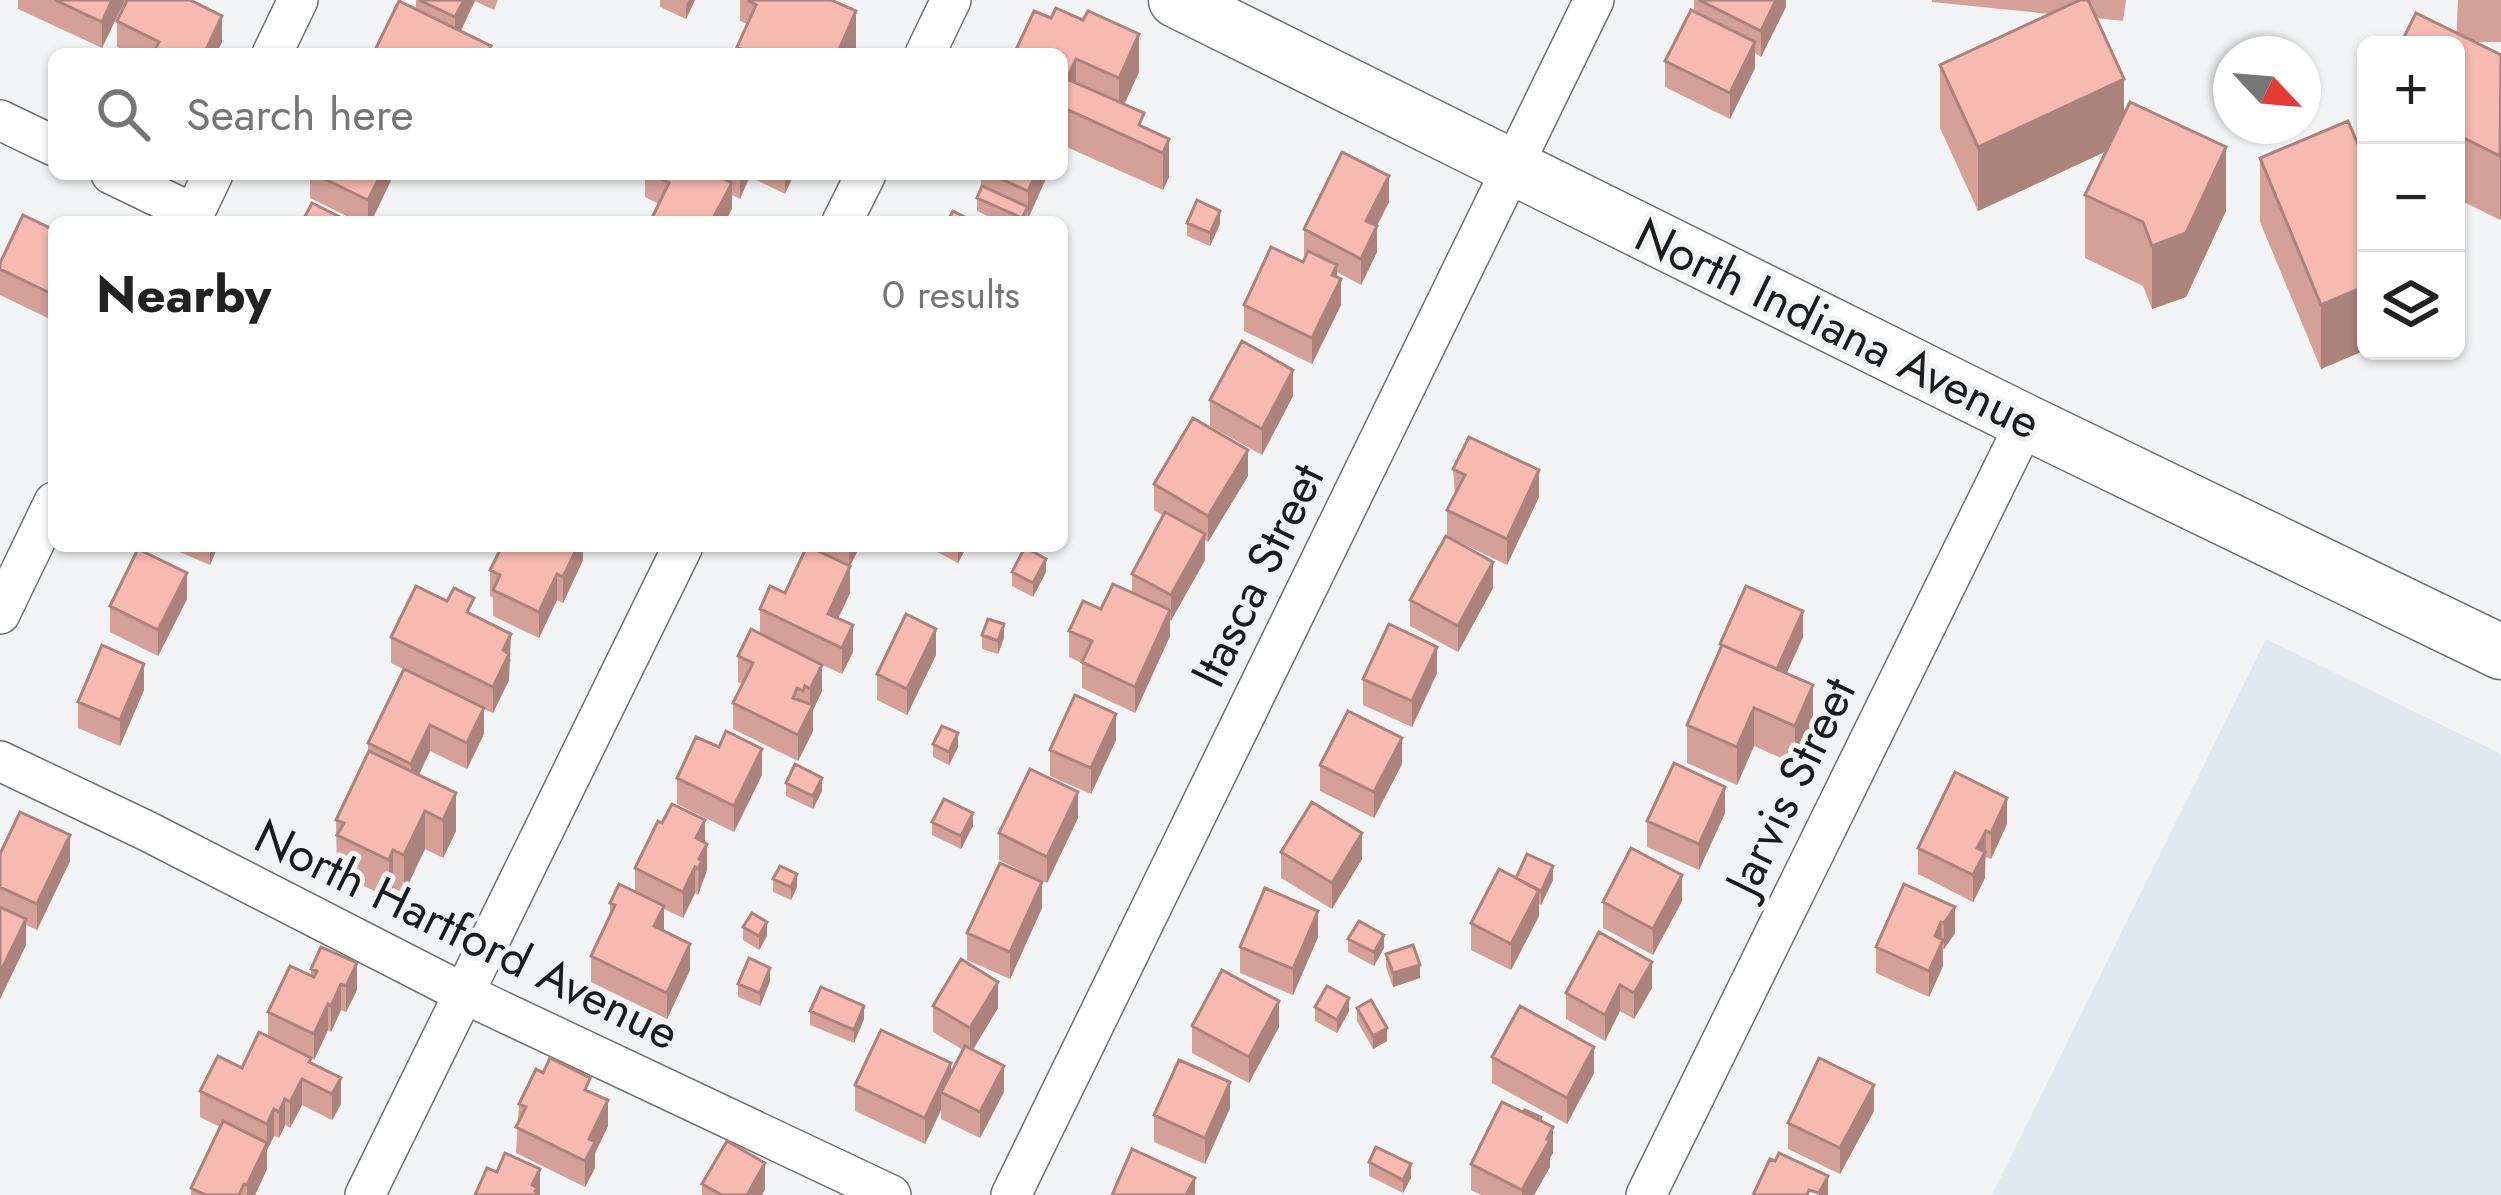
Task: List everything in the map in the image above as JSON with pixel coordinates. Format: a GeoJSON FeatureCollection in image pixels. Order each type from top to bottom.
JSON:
{"type":"FeatureCollection","features":[{"type":"Feature","properties":{"kind":"main road","name":"North Indiana Avenue"},"geometry":{"type":"LineString","coordinates":[[1176,0],[2501,652]]}},
{"type":"Feature","properties":{"kind":"street"},"geometry":{"type":"LineString","coordinates":[[275,48],[298,0]]}},
{"type":"Feature","properties":{"kind":"street"},"geometry":{"type":"LineString","coordinates":[[928,48],[951,0]]}},
{"type":"Feature","properties":{"kind":"street","name":"Itasca Street"},"geometry":{"type":"LineString","coordinates":[[1011,1195],[1594,0]]}},
{"type":"Feature","properties":{"kind":"street"},"geometry":{"type":"LineString","coordinates":[[0,120],[48,143]]}},
{"type":"Feature","properties":{"kind":"street"},"geometry":{"type":"LineString","coordinates":[[122,180],[188,216]]}},
{"type":"Feature","properties":{"kind":"street"},"geometry":{"type":"LineString","coordinates":[[193,216],[210,180]]}},
{"type":"Feature","properties":{"kind":"street"},"geometry":{"type":"LineString","coordinates":[[845,216],[863,180]]}},
{"type":"Feature","properties":{"kind":"street","name":"Jarvis Street"},"geometry":{"type":"LineString","coordinates":[[1646,1195],[2026,422]]}},
{"type":"Feature","properties":{"kind":"street"},"geometry":{"type":"LineString","coordinates":[[0,614],[48,514]]}},
{"type":"Feature","properties":{"kind":"street"},"geometry":{"type":"LineString","coordinates":[[364,1195],[680,552]]}},
{"type":"Feature","properties":{"kind":"street","name":"North Hartford Avenue"},"geometry":{"type":"LineString","coordinates":[[0,761],[463,993],[891,1195]]}},
{"type":"Feature","properties":{"kind":"shaded area"},"geometry":{"type":"Polygon","coordinates":[[[2266,639],[2501,754],[2501,1195],[1992,1195],[2266,639]]]}},
{"type":"Feature","properties":{"kind":"building"},"geometry":{"type":"Polygon","coordinates":[[[55,0],[112,0],[102,22],[55,0]]]}},
{"type":"Feature","properties":{"kind":"building"},"geometry":{"type":"Polygon","coordinates":[[[127,0],[190,0],[222,16],[207,48],[156,48],[159,42],[117,21],[127,0]]]}},
{"type":"Feature","properties":{"kind":"building"},"geometry":{"type":"Polygon","coordinates":[[[419,0],[464,0],[455,17],[419,0]]]}},
{"type":"Feature","properties":{"kind":"building"},"geometry":{"type":"Polygon","coordinates":[[[831,0],[856,11],[840,48],[739,48],[756,5],[749,1],[831,0]]]}},
{"type":"Feature","properties":{"kind":"building"},"geometry":{"type":"Polygon","coordinates":[[[1699,0],[1776,0],[1761,31],[1699,0]]]}},
{"type":"Feature","properties":{"kind":"building"},"geometry":{"type":"Polygon","coordinates":[[[2088,0],[2124,79],[1978,147],[1940,65],[2088,0]]]}},
{"type":"Feature","properties":{"kind":"building"},"geometry":{"type":"Polygon","coordinates":[[[399,1],[491,46],[490,48],[376,48],[399,1]]]}},
{"type":"Feature","properties":{"kind":"building"},"geometry":{"type":"Polygon","coordinates":[[[1056,8],[1083,20],[1088,11],[1139,34],[1119,78],[1076,59],[1068,77],[1068,48],[1017,48],[1034,11],[1051,18],[1056,8]]]}},
{"type":"Feature","properties":{"kind":"building"},"geometry":{"type":"Polygon","coordinates":[[[1691,10],[1755,42],[1730,93],[1665,61],[1691,10]]]}},
{"type":"Feature","properties":{"kind":"building"},"geometry":{"type":"Polygon","coordinates":[[[2416,13],[2463,36],[2404,36],[2416,13]]]}},
{"type":"Feature","properties":{"kind":"building"},"geometry":{"type":"Polygon","coordinates":[[[2465,37],[2501,55],[2500,156],[2465,138],[2465,37]]]}},
{"type":"Feature","properties":{"kind":"building"},"geometry":{"type":"Polygon","coordinates":[[[1068,79],[1144,113],[1139,125],[1169,139],[1163,153],[1068,110],[1068,79]]]}},
{"type":"Feature","properties":{"kind":"building"},"geometry":{"type":"Polygon","coordinates":[[[2130,102],[2226,147],[2186,233],[2152,246],[2143,222],[2085,195],[2130,102]]]}},
{"type":"Feature","properties":{"kind":"building"},"geometry":{"type":"Polygon","coordinates":[[[2348,121],[2357,142],[2357,290],[2321,305],[2260,158],[2293,144],[2321,144],[2321,132],[2348,121]]]}},
{"type":"Feature","properties":{"kind":"building"},"geometry":{"type":"Polygon","coordinates":[[[1342,152],[1389,176],[1366,221],[1377,226],[1361,259],[1304,229],[1342,152]]]}},
{"type":"Feature","properties":{"kind":"building"},"geometry":{"type":"Polygon","coordinates":[[[326,180],[378,180],[368,200],[326,180]]]}},
{"type":"Feature","properties":{"kind":"building"},"geometry":{"type":"Polygon","coordinates":[[[663,180],[732,183],[714,216],[653,216],[669,183],[663,180]]]}},
{"type":"Feature","properties":{"kind":"building"},"geometry":{"type":"Polygon","coordinates":[[[1003,180],[1033,180],[1028,191],[1003,180]]]}},
{"type":"Feature","properties":{"kind":"building"},"geometry":{"type":"Polygon","coordinates":[[[982,186],[1028,207],[1023,216],[1018,216],[977,198],[982,186]]]}},
{"type":"Feature","properties":{"kind":"building"},"geometry":{"type":"Polygon","coordinates":[[[1197,200],[1220,211],[1210,233],[1187,223],[1197,200]]]}},
{"type":"Feature","properties":{"kind":"building"},"geometry":{"type":"Polygon","coordinates":[[[312,203],[338,216],[305,216],[312,203]]]}},
{"type":"Feature","properties":{"kind":"building"},"geometry":{"type":"Polygon","coordinates":[[[23,215],[48,227],[48,292],[0,269],[23,215]]]}},
{"type":"Feature","properties":{"kind":"building"},"geometry":{"type":"Polygon","coordinates":[[[1271,247],[1303,262],[1308,251],[1337,265],[1332,275],[1341,279],[1312,338],[1244,305],[1271,247]]]}},
{"type":"Feature","properties":{"kind":"building"},"geometry":{"type":"Polygon","coordinates":[[[1242,341],[1293,370],[1262,429],[1210,400],[1242,341]]]}},
{"type":"Feature","properties":{"kind":"building"},"geometry":{"type":"Polygon","coordinates":[[[1193,418],[1248,450],[1208,516],[1154,484],[1193,418]]]}},
{"type":"Feature","properties":{"kind":"building"},"geometry":{"type":"Polygon","coordinates":[[[1469,437],[1539,470],[1507,539],[1447,510],[1465,475],[1453,469],[1469,437]]]}},
{"type":"Feature","properties":{"kind":"building"},"geometry":{"type":"Polygon","coordinates":[[[1165,512],[1205,534],[1171,595],[1132,574],[1165,512]]]}},
{"type":"Feature","properties":{"kind":"building"},"geometry":{"type":"Polygon","coordinates":[[[1446,536],[1493,562],[1458,626],[1410,600],[1446,536]]]}},
{"type":"Feature","properties":{"kind":"building"},"geometry":{"type":"Polygon","coordinates":[[[137,552],[187,573],[158,630],[110,606],[137,552]]]}},
{"type":"Feature","properties":{"kind":"building"},"geometry":{"type":"Polygon","coordinates":[[[499,552],[575,552],[563,577],[557,574],[539,612],[493,590],[500,575],[490,570],[499,552]]]}},
{"type":"Feature","properties":{"kind":"building"},"geometry":{"type":"Polygon","coordinates":[[[804,552],[820,552],[850,566],[828,614],[853,625],[842,648],[760,609],[770,586],[785,593],[804,552]]]}},
{"type":"Feature","properties":{"kind":"building"},"geometry":{"type":"Polygon","coordinates":[[[1022,552],[1046,559],[1033,583],[1012,572],[1022,552]]]}},
{"type":"Feature","properties":{"kind":"building"},"geometry":{"type":"Polygon","coordinates":[[[1113,584],[1170,610],[1135,687],[1082,662],[1092,641],[1069,631],[1083,601],[1101,609],[1113,584]]]}},
{"type":"Feature","properties":{"kind":"building"},"geometry":{"type":"Polygon","coordinates":[[[416,586],[447,601],[454,588],[474,598],[467,612],[511,634],[503,650],[509,654],[493,687],[391,637],[416,586]]]}},
{"type":"Feature","properties":{"kind":"building"},"geometry":{"type":"Polygon","coordinates":[[[1746,586],[1803,611],[1777,669],[1720,644],[1746,586]]]}},
{"type":"Feature","properties":{"kind":"building"},"geometry":{"type":"Polygon","coordinates":[[[906,614],[936,629],[907,689],[877,674],[906,614]]]}},
{"type":"Feature","properties":{"kind":"building"},"geometry":{"type":"Polygon","coordinates":[[[988,619],[1004,624],[998,641],[982,635],[988,619]]]}},
{"type":"Feature","properties":{"kind":"building"},"geometry":{"type":"Polygon","coordinates":[[[1389,624],[1437,647],[1412,701],[1363,679],[1389,624]]]}},
{"type":"Feature","properties":{"kind":"building"},"geometry":{"type":"Polygon","coordinates":[[[751,629],[822,665],[810,689],[797,688],[793,698],[813,705],[798,735],[733,703],[753,663],[738,656],[751,629]]]}},
{"type":"Feature","properties":{"kind":"building"},"geometry":{"type":"Polygon","coordinates":[[[102,645],[144,664],[120,720],[78,702],[102,645]]]}},
{"type":"Feature","properties":{"kind":"building"},"geometry":{"type":"Polygon","coordinates":[[[1722,645],[1813,685],[1795,726],[1754,708],[1737,747],[1687,725],[1722,645]]]}},
{"type":"Feature","properties":{"kind":"building"},"geometry":{"type":"Polygon","coordinates":[[[404,669],[484,708],[467,743],[430,725],[411,764],[368,743],[404,669]]]}},
{"type":"Feature","properties":{"kind":"building"},"geometry":{"type":"Polygon","coordinates":[[[1075,695],[1116,714],[1091,768],[1050,750],[1075,695]]]}},
{"type":"Feature","properties":{"kind":"building"},"geometry":{"type":"Polygon","coordinates":[[[1348,711],[1402,738],[1374,792],[1320,765],[1348,711]]]}},
{"type":"Feature","properties":{"kind":"building"},"geometry":{"type":"Polygon","coordinates":[[[942,726],[958,733],[949,752],[933,744],[942,726]]]}},
{"type":"Feature","properties":{"kind":"building"},"geometry":{"type":"Polygon","coordinates":[[[726,731],[762,749],[734,806],[677,778],[696,737],[719,747],[726,731]]]}},
{"type":"Feature","properties":{"kind":"building"},"geometry":{"type":"Polygon","coordinates":[[[369,751],[456,793],[443,820],[425,811],[404,855],[393,850],[389,860],[337,835],[344,823],[336,820],[369,751]]]}},
{"type":"Feature","properties":{"kind":"building"},"geometry":{"type":"Polygon","coordinates":[[[1674,763],[1725,787],[1699,844],[1647,821],[1674,763]]]}},
{"type":"Feature","properties":{"kind":"building"},"geometry":{"type":"Polygon","coordinates":[[[795,764],[822,778],[813,796],[786,783],[795,764]]]}},
{"type":"Feature","properties":{"kind":"building"},"geometry":{"type":"Polygon","coordinates":[[[1030,769],[1078,792],[1047,857],[999,833],[1030,769]]]}},
{"type":"Feature","properties":{"kind":"building"},"geometry":{"type":"Polygon","coordinates":[[[1955,772],[2007,798],[1991,833],[1986,831],[1977,848],[1985,852],[1973,875],[1918,848],[1955,772]]]}},
{"type":"Feature","properties":{"kind":"building"},"geometry":{"type":"Polygon","coordinates":[[[944,799],[973,813],[961,836],[932,822],[944,799]]]}},
{"type":"Feature","properties":{"kind":"building"},"geometry":{"type":"Polygon","coordinates":[[[1312,802],[1362,833],[1332,883],[1281,852],[1312,802]]]}},
{"type":"Feature","properties":{"kind":"building"},"geometry":{"type":"Polygon","coordinates":[[[672,804],[705,820],[696,838],[707,844],[702,861],[683,892],[635,868],[658,821],[662,823],[672,804]]]}},
{"type":"Feature","properties":{"kind":"building"},"geometry":{"type":"Polygon","coordinates":[[[20,812],[70,835],[37,904],[0,887],[0,854],[20,812]]]}},
{"type":"Feature","properties":{"kind":"building"},"geometry":{"type":"Polygon","coordinates":[[[1631,848],[1682,875],[1653,929],[1603,902],[1631,848]]]}},
{"type":"Feature","properties":{"kind":"building"},"geometry":{"type":"Polygon","coordinates":[[[1527,854],[1553,866],[1541,892],[1516,878],[1527,854]]]}},
{"type":"Feature","properties":{"kind":"building"},"geometry":{"type":"Polygon","coordinates":[[[1000,863],[1042,882],[1010,952],[967,933],[1000,863]]]}},
{"type":"Feature","properties":{"kind":"building"},"geometry":{"type":"Polygon","coordinates":[[[780,866],[797,874],[791,887],[773,879],[780,866]]]}},
{"type":"Feature","properties":{"kind":"building"},"geometry":{"type":"Polygon","coordinates":[[[1499,869],[1539,890],[1511,944],[1471,923],[1499,869]]]}},
{"type":"Feature","properties":{"kind":"building"},"geometry":{"type":"Polygon","coordinates":[[[619,884],[664,906],[654,926],[690,944],[667,993],[591,956],[615,905],[610,903],[619,884]]]}},
{"type":"Feature","properties":{"kind":"building"},"geometry":{"type":"Polygon","coordinates":[[[1904,884],[1955,907],[1935,936],[1943,940],[1929,971],[1876,947],[1904,884]]]}},
{"type":"Feature","properties":{"kind":"building"},"geometry":{"type":"Polygon","coordinates":[[[1265,888],[1318,911],[1293,969],[1240,947],[1265,888]]]}},
{"type":"Feature","properties":{"kind":"building"},"geometry":{"type":"Polygon","coordinates":[[[0,907],[26,919],[0,973],[0,907]]]}},
{"type":"Feature","properties":{"kind":"building"},"geometry":{"type":"Polygon","coordinates":[[[752,913],[767,922],[759,936],[743,927],[752,913]]]}},
{"type":"Feature","properties":{"kind":"building"},"geometry":{"type":"Polygon","coordinates":[[[1359,921],[1384,935],[1374,952],[1348,939],[1359,921]]]}},
{"type":"Feature","properties":{"kind":"building"},"geometry":{"type":"Polygon","coordinates":[[[1599,932],[1652,962],[1634,993],[1620,985],[1605,1015],[1566,993],[1599,932]]]}},
{"type":"Feature","properties":{"kind":"building"},"geometry":{"type":"Polygon","coordinates":[[[1413,945],[1420,965],[1393,973],[1386,954],[1413,945]]]}},
{"type":"Feature","properties":{"kind":"building"},"geometry":{"type":"Polygon","coordinates":[[[321,947],[357,963],[314,1034],[268,1012],[290,966],[314,977],[317,971],[311,969],[321,947]]]}},
{"type":"Feature","properties":{"kind":"building"},"geometry":{"type":"Polygon","coordinates":[[[749,958],[770,968],[760,993],[738,984],[749,958]]]}},
{"type":"Feature","properties":{"kind":"building"},"geometry":{"type":"Polygon","coordinates":[[[961,959],[998,982],[970,1028],[933,1006],[961,959]]]}},
{"type":"Feature","properties":{"kind":"building"},"geometry":{"type":"Polygon","coordinates":[[[1222,970],[1279,1001],[1249,1057],[1192,1026],[1222,970]]]}},
{"type":"Feature","properties":{"kind":"building"},"geometry":{"type":"Polygon","coordinates":[[[1327,986],[1349,998],[1337,1020],[1315,1007],[1327,986]]]}},
{"type":"Feature","properties":{"kind":"building"},"geometry":{"type":"Polygon","coordinates":[[[821,987],[864,1006],[854,1030],[810,1011],[821,987]]]}},
{"type":"Feature","properties":{"kind":"building"},"geometry":{"type":"Polygon","coordinates":[[[1371,1000],[1387,1028],[1373,1036],[1357,1008],[1371,1000]]]}},
{"type":"Feature","properties":{"kind":"building"},"geometry":{"type":"Polygon","coordinates":[[[1520,1006],[1594,1047],[1567,1098],[1492,1057],[1520,1006]]]}},
{"type":"Feature","properties":{"kind":"building"},"geometry":{"type":"Polygon","coordinates":[[[881,1030],[951,1063],[925,1118],[855,1085],[881,1030]]]}},
{"type":"Feature","properties":{"kind":"building"},"geometry":{"type":"Polygon","coordinates":[[[259,1032],[341,1078],[332,1094],[302,1079],[290,1102],[285,1099],[279,1112],[274,1109],[267,1124],[200,1091],[218,1056],[242,1068],[259,1032]]]}},
{"type":"Feature","properties":{"kind":"building"},"geometry":{"type":"Polygon","coordinates":[[[965,1046],[1004,1066],[980,1112],[941,1092],[965,1046]]]}},
{"type":"Feature","properties":{"kind":"building"},"geometry":{"type":"Polygon","coordinates":[[[550,1058],[590,1078],[585,1090],[608,1100],[589,1139],[595,1142],[585,1161],[516,1127],[526,1107],[519,1104],[536,1069],[543,1073],[550,1058]]]}},
{"type":"Feature","properties":{"kind":"building"},"geometry":{"type":"Polygon","coordinates":[[[1819,1058],[1874,1085],[1840,1148],[1788,1123],[1819,1058]]]}},
{"type":"Feature","properties":{"kind":"building"},"geometry":{"type":"Polygon","coordinates":[[[1179,1060],[1230,1082],[1205,1138],[1154,1115],[1179,1060]]]}},
{"type":"Feature","properties":{"kind":"building"},"geometry":{"type":"Polygon","coordinates":[[[1502,1102],[1553,1127],[1522,1190],[1471,1164],[1502,1102]]]}},
{"type":"Feature","properties":{"kind":"building"},"geometry":{"type":"Polygon","coordinates":[[[223,1121],[267,1143],[239,1195],[206,1195],[191,1188],[223,1121]]]}},
{"type":"Feature","properties":{"kind":"building"},"geometry":{"type":"Polygon","coordinates":[[[727,1141],[765,1163],[747,1195],[722,1195],[702,1184],[727,1141]]]}},
{"type":"Feature","properties":{"kind":"building"},"geometry":{"type":"Polygon","coordinates":[[[1376,1147],[1411,1164],[1403,1180],[1369,1162],[1376,1147]]]}},
{"type":"Feature","properties":{"kind":"building"},"geometry":{"type":"Polygon","coordinates":[[[1132,1149],[1195,1178],[1186,1195],[1112,1195],[1132,1149]]]}},
{"type":"Feature","properties":{"kind":"building"},"geometry":{"type":"Polygon","coordinates":[[[505,1153],[540,1169],[532,1185],[537,1195],[475,1195],[487,1168],[497,1172],[505,1153]]]}},
{"type":"Feature","properties":{"kind":"building"},"geometry":{"type":"Polygon","coordinates":[[[1779,1153],[1828,1176],[1819,1193],[1753,1195],[1770,1159],[1775,1161],[1779,1153]]]}}]}
